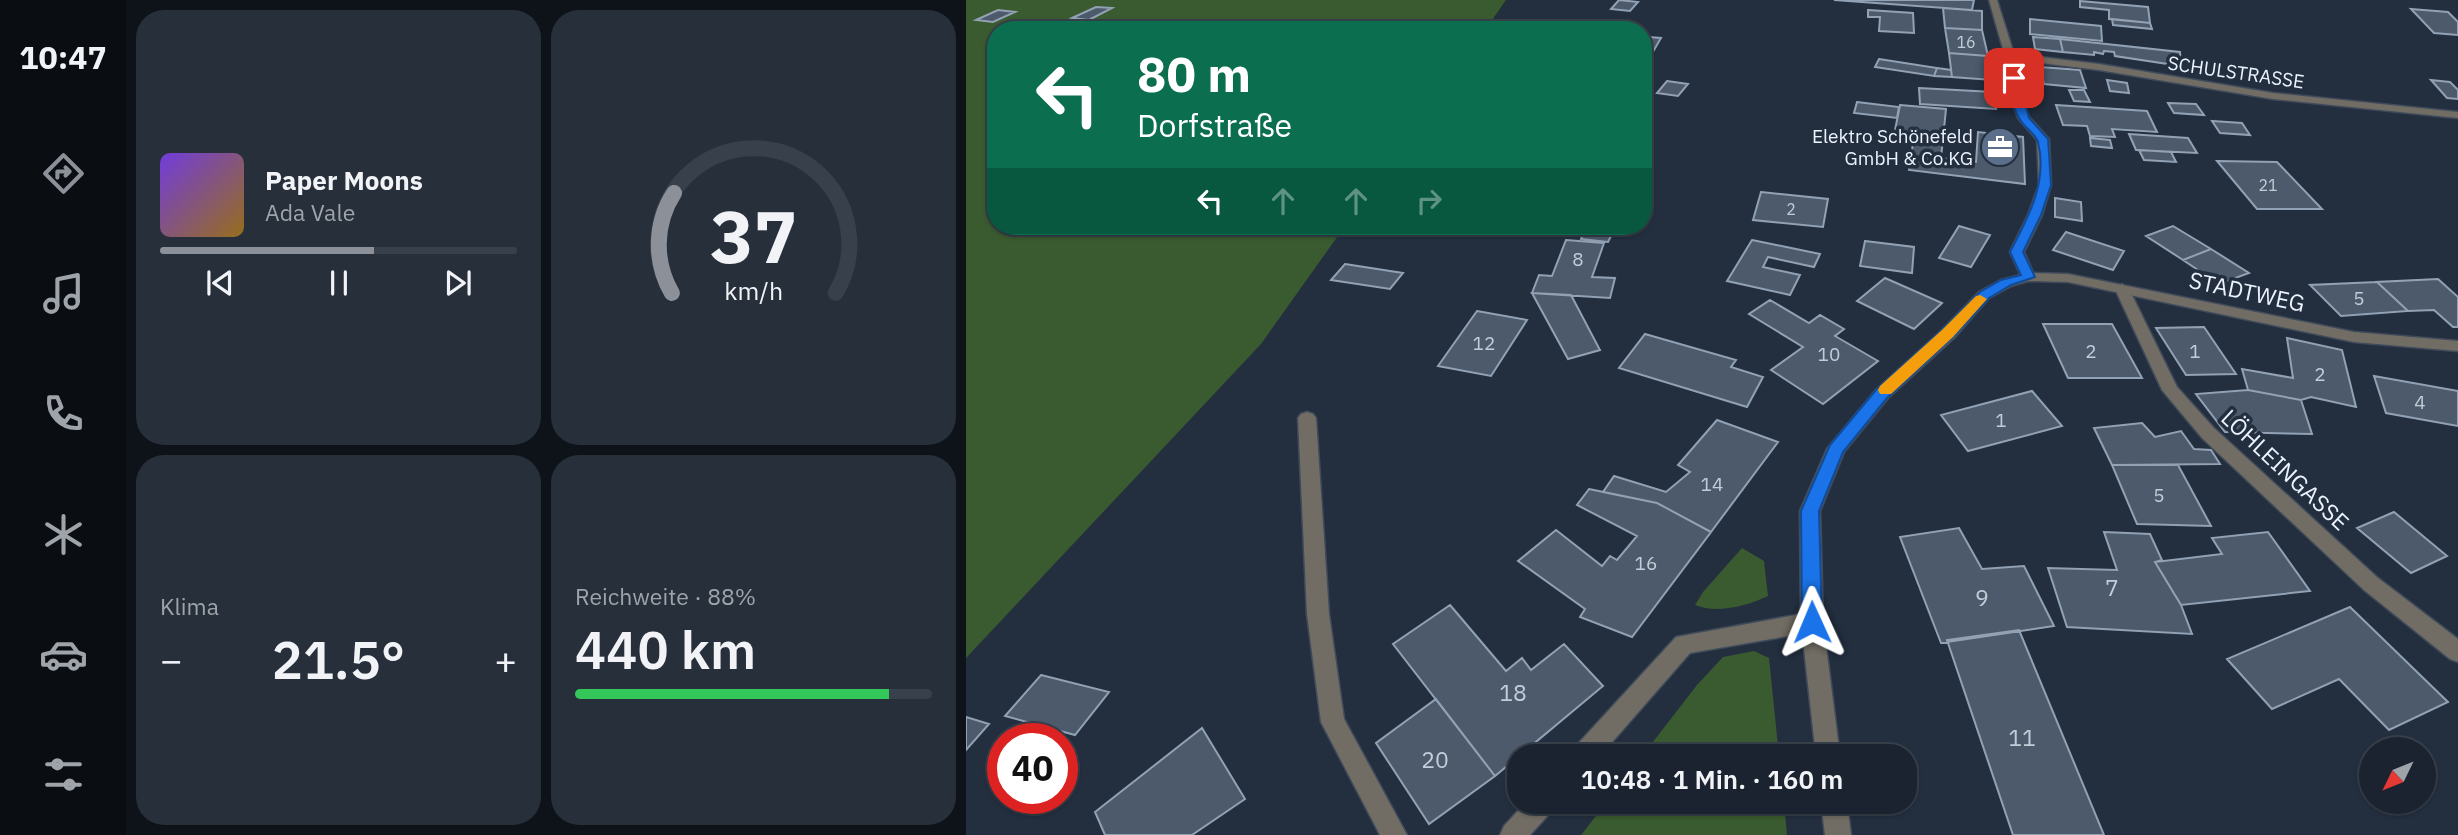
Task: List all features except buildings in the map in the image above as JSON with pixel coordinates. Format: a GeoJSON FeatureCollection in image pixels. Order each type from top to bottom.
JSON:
{"type":"FeatureCollection","features":[{"type":"Feature","properties":{"kind":"street"},"geometry":{"type":"LineString","coordinates":[[1827,744],[1812,622],[1810,511],[1836,449],[1882,394],[1948,334],[1984,295],[2006,282],[2028,277],[2017,252],[2035,215],[2045,185],[2043,139],[2024,118],[2017,101],[2010,56],[1993,0]]}},
{"type":"Feature","properties":{"kind":"street","name":"SCHULSTRASSE"},"geometry":{"type":"LineString","coordinates":[[2010,56],[2099,67],[2273,96],[2458,115]]}},
{"type":"Feature","properties":{"kind":"street","name":"STADTWEG"},"geometry":{"type":"LineString","coordinates":[[2028,277],[2067,278],[2354,337],[2458,346]]}},
{"type":"Feature","properties":{"kind":"street","name":"LÖHLEINGASSE"},"geometry":{"type":"LineString","coordinates":[[2122,289],[2170,390],[2208,433],[2371,583],[2458,652]]}},
{"type":"Feature","properties":{"kind":"street"},"geometry":{"type":"LineString","coordinates":[[1307,418],[1318,614],[1333,722],[1394,835]]}},
{"type":"Feature","properties":{"kind":"street"},"geometry":{"type":"LineString","coordinates":[[1595,744],[1684,644],[1812,622]]}},
{"type":"Feature","properties":{"kind":"street"},"geometry":{"type":"LineString","coordinates":[[1513,835],[1532,814]]}},
{"type":"Feature","properties":{"kind":"street"},"geometry":{"type":"LineString","coordinates":[[1835,814],[1838,835]]}},
{"type":"Feature","properties":{"kind":"green space"},"geometry":{"type":"Polygon","coordinates":[[[966,0],[1506,0],[1491,21],[987,21],[987,235],[1339,235],[1261,344],[966,658],[966,0]]]}},
{"type":"Feature","properties":{"kind":"green space"},"geometry":{"type":"Polygon","coordinates":[[[1742,548],[1764,561],[1768,596],[1732,608],[1713,609],[1695,605],[1703,592],[1742,548]]]}},
{"type":"Feature","properties":{"kind":"green space"},"geometry":{"type":"Polygon","coordinates":[[[1754,651],[1769,658],[1778,744],[1651,744],[1697,685],[1723,657],[1754,651]]]}},
{"type":"Feature","properties":{"kind":"green space"},"geometry":{"type":"Polygon","coordinates":[[[1598,814],[1785,814],[1787,835],[1581,835],[1598,814]]]}},
{"type":"Feature","properties":{"kind":"slow traffic"},"geometry":{"type":"LineString","coordinates":[[1886,390],[1948,334],[1980,299]]}},
{"type":"Feature","properties":{"kind":"place","name":"Elektro Schönefeld GmbH & Co.KG"},"geometry":{"type":"Point","coordinates":[2000,147]}},
{"type":"Feature","properties":{"kind":"route"},"geometry":{"type":"LineString","coordinates":[[1812,622],[1810,511],[1836,449],[1882,394],[1948,334],[1984,295],[2006,282],[2028,277],[2017,252],[2035,215],[2045,185],[2043,139],[2024,118],[2017,101],[2014,78]]}}]}
